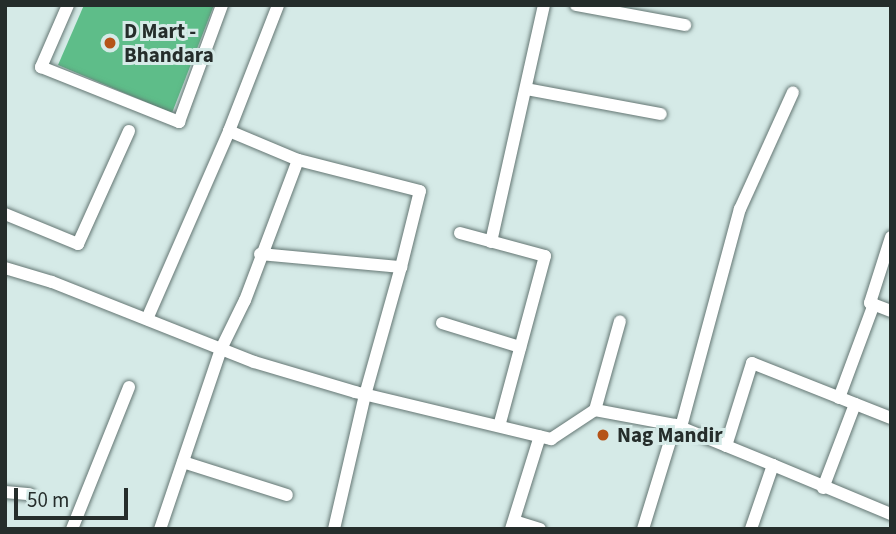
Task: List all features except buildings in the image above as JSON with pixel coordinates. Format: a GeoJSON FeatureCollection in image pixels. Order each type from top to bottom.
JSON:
{"type":"FeatureCollection","features":[{"type":"Feature","properties":{"kind":"street"},"geometry":{"type":"LineString","coordinates":[[68,5],[41,67],[179,122],[222,5]]}},
{"type":"Feature","properties":{"kind":"street"},"geometry":{"type":"LineString","coordinates":[[147,319],[229,131],[278,5]]}},
{"type":"Feature","properties":{"kind":"street"},"geometry":{"type":"LineString","coordinates":[[491,242],[544,5]]}},
{"type":"Feature","properties":{"kind":"street"},"geometry":{"type":"LineString","coordinates":[[576,5],[685,25]]}},
{"type":"Feature","properties":{"kind":"street"},"geometry":{"type":"LineString","coordinates":[[526,89],[662,114]]}},
{"type":"Feature","properties":{"kind":"street"},"geometry":{"type":"LineString","coordinates":[[643,529],[678,426],[740,209],[793,92]]}},
{"type":"Feature","properties":{"kind":"street"},"geometry":{"type":"LineString","coordinates":[[5,214],[78,244],[129,131]]}},
{"type":"Feature","properties":{"kind":"street"},"geometry":{"type":"LineString","coordinates":[[229,131],[298,160],[420,191],[365,395],[334,529]]}},
{"type":"Feature","properties":{"kind":"street"},"geometry":{"type":"LineString","coordinates":[[159,529],[221,349],[298,160]]}},
{"type":"Feature","properties":{"kind":"street"},"geometry":{"type":"LineString","coordinates":[[460,233],[545,256],[499,426]]}},
{"type":"Feature","properties":{"kind":"street"},"geometry":{"type":"LineString","coordinates":[[891,237],[870,303],[891,310]]}},
{"type":"Feature","properties":{"kind":"street"},"geometry":{"type":"LineString","coordinates":[[260,254],[401,267]]}},
{"type":"Feature","properties":{"kind":"street"},"geometry":{"type":"LineString","coordinates":[[5,268],[147,319],[221,349],[365,395],[551,439],[594,410],[620,321]]}},
{"type":"Feature","properties":{"kind":"street"},"geometry":{"type":"LineString","coordinates":[[839,398],[874,304]]}},
{"type":"Feature","properties":{"kind":"street"},"geometry":{"type":"LineString","coordinates":[[442,323],[520,346]]}},
{"type":"Feature","properties":{"kind":"street"},"geometry":{"type":"LineString","coordinates":[[726,446],[752,363],[891,418]]}},
{"type":"Feature","properties":{"kind":"street"},"geometry":{"type":"LineString","coordinates":[[72,529],[129,387]]}},
{"type":"Feature","properties":{"kind":"street"},"geometry":{"type":"LineString","coordinates":[[823,488],[855,404]]}},
{"type":"Feature","properties":{"kind":"street"},"geometry":{"type":"LineString","coordinates":[[594,410],[678,426],[891,514]]}},
{"type":"Feature","properties":{"kind":"street"},"geometry":{"type":"LineString","coordinates":[[540,436],[513,525],[540,529]]}},
{"type":"Feature","properties":{"kind":"street"},"geometry":{"type":"LineString","coordinates":[[183,462],[287,495]]}},
{"type":"Feature","properties":{"kind":"street"},"geometry":{"type":"LineString","coordinates":[[751,529],[773,465]]}},
{"type":"Feature","properties":{"kind":"street"},"geometry":{"type":"LineString","coordinates":[[5,492],[30,494]]}},
{"type":"Feature","properties":{"kind":"place","name":"D Mart - Bhandara"},"geometry":{"type":"Point","coordinates":[110,43]}},
{"type":"Feature","properties":{"kind":"place","name":"Nag Mandir"},"geometry":{"type":"Point","coordinates":[603,435]}}]}
